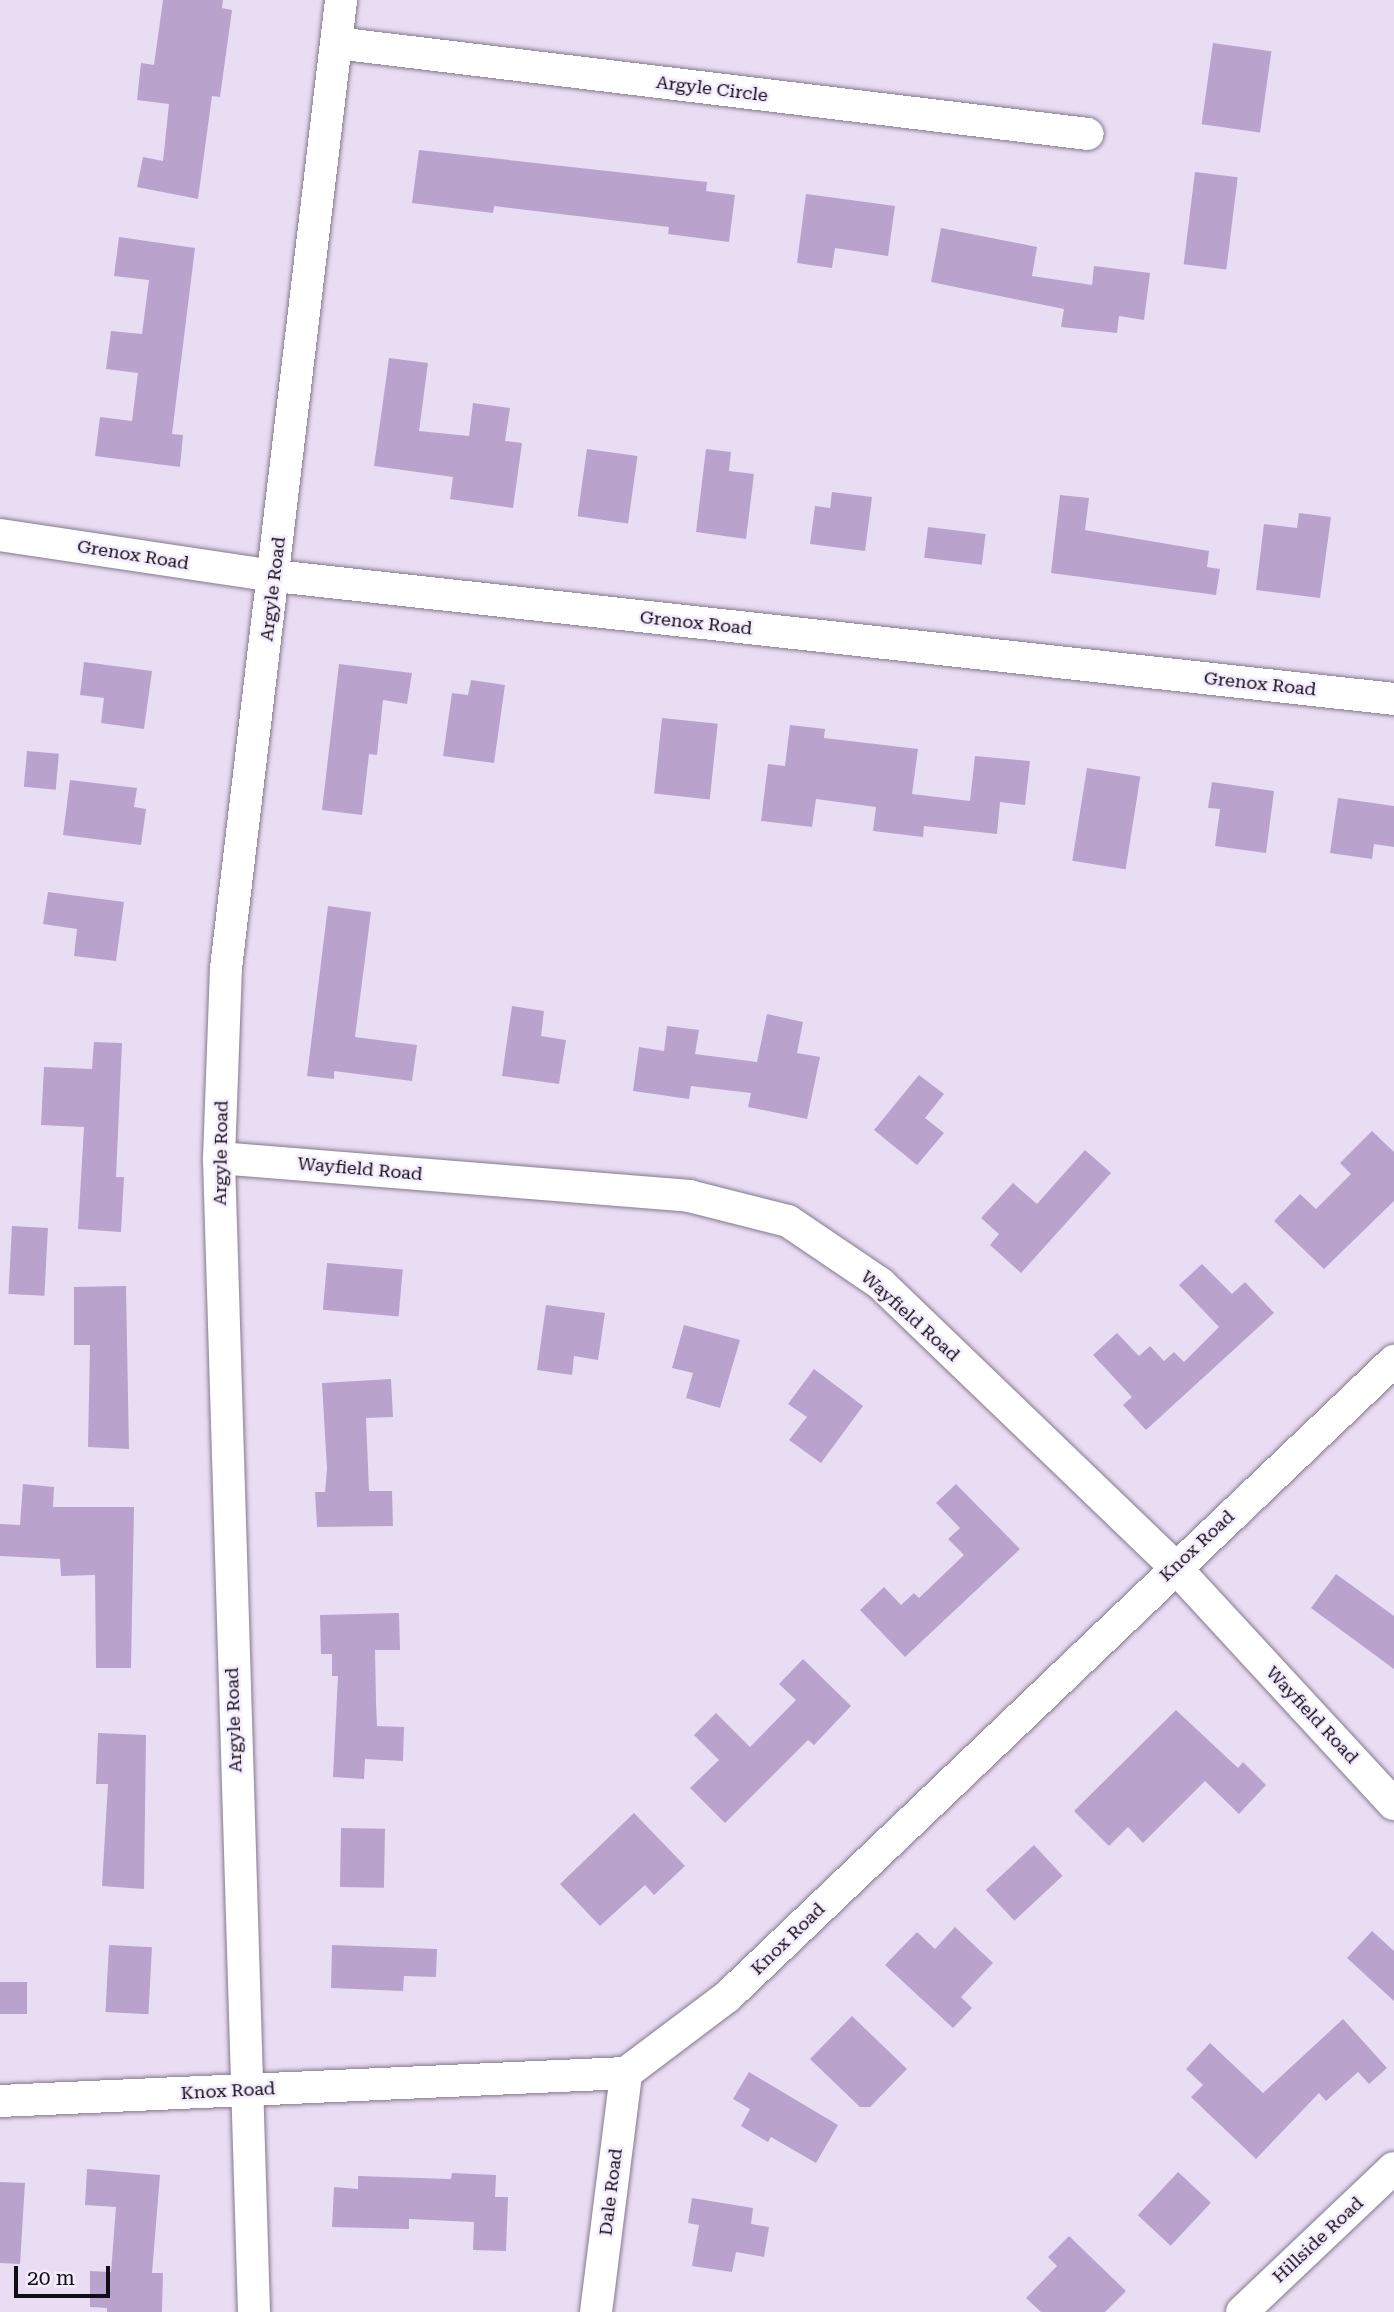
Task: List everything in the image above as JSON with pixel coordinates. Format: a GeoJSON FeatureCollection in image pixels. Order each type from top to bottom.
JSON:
{"type":"FeatureCollection","features":[{"type":"Feature","properties":{"kind":"street","name":"Argyle Road"},"geometry":{"type":"LineString","coordinates":[[254,2312],[244,2090],[219,1158],[226,968],[275,576],[341,0]]}},
{"type":"Feature","properties":{"kind":"street","name":"Argyle Circle"},"geometry":{"type":"LineString","coordinates":[[336,44],[1088,134]]}},
{"type":"Feature","properties":{"kind":"street","name":"Grenox Road"},"geometry":{"type":"LineString","coordinates":[[0,535],[275,576],[1394,699]]}},
{"type":"Feature","properties":{"kind":"street","name":"Wayfield Road"},"geometry":{"type":"LineString","coordinates":[[219,1158],[690,1196],[788,1221],[881,1284],[1174,1566],[1394,1804]]}},
{"type":"Feature","properties":{"kind":"street","name":"Knox Road"},"geometry":{"type":"LineString","coordinates":[[0,2101],[626,2073],[727,1997],[1174,1566],[1394,1361]]}},
{"type":"Feature","properties":{"kind":"street","name":"Dale Road"},"geometry":{"type":"LineString","coordinates":[[596,2312],[626,2073]]}},
{"type":"Feature","properties":{"kind":"street","name":"Hillside Road"},"geometry":{"type":"LineString","coordinates":[[1242,2312],[1394,2168]]}},
{"type":"Feature","properties":{"kind":"building"},"geometry":{"type":"Polygon","coordinates":[[[163,0],[223,0],[222,8],[232,10],[220,97],[212,96],[198,199],[137,187],[143,157],[163,161],[169,104],[137,100],[141,63],[154,65],[163,0]]]}},
{"type":"Feature","properties":{"kind":"building"},"geometry":{"type":"Polygon","coordinates":[[[1213,43],[1271,51],[1260,132],[1202,124],[1213,43]]]}},
{"type":"Feature","properties":{"kind":"building"},"geometry":{"type":"Polygon","coordinates":[[[419,150],[707,182],[706,191],[735,195],[729,242],[668,234],[669,227],[494,206],[493,213],[412,203],[419,150]]]}},
{"type":"Feature","properties":{"kind":"building"},"geometry":{"type":"Polygon","coordinates":[[[1195,172],[1238,177],[1226,270],[1184,264],[1195,172]]]}},
{"type":"Feature","properties":{"kind":"building"},"geometry":{"type":"Polygon","coordinates":[[[806,194],[895,206],[888,256],[835,248],[832,268],[797,263],[806,194]]]}},
{"type":"Feature","properties":{"kind":"building"},"geometry":{"type":"Polygon","coordinates":[[[941,228],[1037,247],[1032,276],[1092,285],[1094,266],[1150,273],[1144,320],[1119,316],[1117,333],[1061,327],[1064,309],[931,282],[941,228]]]}},
{"type":"Feature","properties":{"kind":"building"},"geometry":{"type":"Polygon","coordinates":[[[119,237],[195,248],[172,434],[183,435],[180,467],[95,456],[100,417],[132,421],[138,373],[106,369],[111,331],[142,334],[149,280],[114,276],[119,237]]]}},
{"type":"Feature","properties":{"kind":"building"},"geometry":{"type":"Polygon","coordinates":[[[389,358],[428,363],[419,431],[469,436],[473,403],[510,408],[505,441],[522,443],[513,508],[450,499],[453,477],[374,466],[389,358]]]}},
{"type":"Feature","properties":{"kind":"building"},"geometry":{"type":"Polygon","coordinates":[[[587,449],[638,456],[628,523],[578,516],[587,449]]]}},
{"type":"Feature","properties":{"kind":"building"},"geometry":{"type":"Polygon","coordinates":[[[706,449],[731,452],[729,471],[754,474],[746,539],[696,532],[706,449]]]}},
{"type":"Feature","properties":{"kind":"building"},"geometry":{"type":"Polygon","coordinates":[[[832,492],[872,497],[865,551],[810,544],[815,506],[830,508],[832,492]]]}},
{"type":"Feature","properties":{"kind":"building"},"geometry":{"type":"Polygon","coordinates":[[[1060,495],[1089,498],[1085,530],[1209,551],[1207,567],[1220,569],[1216,595],[1051,573],[1060,495]]]}},
{"type":"Feature","properties":{"kind":"building"},"geometry":{"type":"Polygon","coordinates":[[[1299,513],[1331,517],[1320,598],[1256,590],[1264,524],[1297,528],[1299,513]]]}},
{"type":"Feature","properties":{"kind":"building"},"geometry":{"type":"Polygon","coordinates":[[[928,527],[986,534],[982,565],[924,558],[928,527]]]}},
{"type":"Feature","properties":{"kind":"building"},"geometry":{"type":"Polygon","coordinates":[[[84,662],[152,671],[144,729],[101,723],[104,698],[80,695],[84,662]]]}},
{"type":"Feature","properties":{"kind":"building"},"geometry":{"type":"Polygon","coordinates":[[[339,664],[412,673],[407,704],[383,700],[377,755],[369,754],[362,815],[322,810],[339,664]]]}},
{"type":"Feature","properties":{"kind":"building"},"geometry":{"type":"Polygon","coordinates":[[[471,680],[505,685],[494,763],[443,756],[452,693],[468,695],[471,680]]]}},
{"type":"Feature","properties":{"kind":"building"},"geometry":{"type":"Polygon","coordinates":[[[662,718],[718,724],[710,799],[654,794],[662,718]]]}},
{"type":"Feature","properties":{"kind":"building"},"geometry":{"type":"Polygon","coordinates":[[[790,725],[825,729],[824,738],[918,749],[912,794],[970,801],[975,756],[1030,761],[1025,805],[1000,802],[997,834],[924,826],[923,837],[873,831],[876,807],[816,799],[812,827],[761,821],[768,764],[785,766],[790,725]]]}},
{"type":"Feature","properties":{"kind":"building"},"geometry":{"type":"Polygon","coordinates":[[[27,751],[59,754],[56,790],[24,787],[27,751]]]}},
{"type":"Feature","properties":{"kind":"building"},"geometry":{"type":"Polygon","coordinates":[[[1087,768],[1140,776],[1126,869],[1072,861],[1087,768]]]}},
{"type":"Feature","properties":{"kind":"building"},"geometry":{"type":"Polygon","coordinates":[[[70,780],[137,788],[134,807],[146,809],[141,845],[63,835],[70,780]]]}},
{"type":"Feature","properties":{"kind":"building"},"geometry":{"type":"Polygon","coordinates":[[[1212,782],[1274,791],[1266,853],[1215,846],[1220,809],[1208,808],[1212,782]]]}},
{"type":"Feature","properties":{"kind":"building"},"geometry":{"type":"Polygon","coordinates":[[[1338,798],[1394,806],[1394,847],[1374,844],[1372,859],[1330,853],[1338,798]]]}},
{"type":"Feature","properties":{"kind":"building"},"geometry":{"type":"Polygon","coordinates":[[[48,892],[124,902],[116,961],[74,956],[77,929],[43,924],[48,892]]]}},
{"type":"Feature","properties":{"kind":"building"},"geometry":{"type":"Polygon","coordinates":[[[328,906],[371,912],[355,1037],[417,1045],[412,1081],[334,1071],[334,1079],[307,1076],[328,906]]]}},
{"type":"Feature","properties":{"kind":"building"},"geometry":{"type":"Polygon","coordinates":[[[512,1006],[544,1011],[541,1036],[566,1040],[559,1084],[502,1076],[512,1006]]]}},
{"type":"Feature","properties":{"kind":"building"},"geometry":{"type":"Polygon","coordinates":[[[767,1014],[803,1022],[797,1053],[820,1057],[807,1119],[748,1107],[751,1093],[691,1086],[689,1099],[633,1091],[639,1047],[664,1051],[667,1026],[699,1030],[695,1054],[757,1062],[767,1014]]]}},
{"type":"Feature","properties":{"kind":"building"},"geometry":{"type":"Polygon","coordinates":[[[94,1042],[122,1043],[116,1177],[124,1177],[121,1232],[78,1229],[84,1127],[41,1125],[44,1067],[92,1069],[94,1042]]]}},
{"type":"Feature","properties":{"kind":"building"},"geometry":{"type":"Polygon","coordinates":[[[919,1075],[944,1094],[925,1118],[944,1133],[917,1165],[874,1130],[919,1075]]]}},
{"type":"Feature","properties":{"kind":"building"},"geometry":{"type":"Polygon","coordinates":[[[1372,1131],[1394,1152],[1394,1201],[1324,1269],[1274,1221],[1300,1194],[1316,1209],[1351,1174],[1340,1163],[1372,1131]]]}},
{"type":"Feature","properties":{"kind":"building"},"geometry":{"type":"Polygon","coordinates":[[[1085,1150],[1111,1173],[1021,1273],[990,1245],[999,1234],[981,1218],[1013,1183],[1037,1204],[1085,1150]]]}},
{"type":"Feature","properties":{"kind":"building"},"geometry":{"type":"Polygon","coordinates":[[[12,1226],[48,1228],[44,1296],[8,1294],[12,1226]]]}},
{"type":"Feature","properties":{"kind":"building"},"geometry":{"type":"Polygon","coordinates":[[[327,1263],[403,1270],[399,1316],[323,1310],[327,1263]]]}},
{"type":"Feature","properties":{"kind":"building"},"geometry":{"type":"Polygon","coordinates":[[[1202,1264],[1232,1294],[1245,1282],[1274,1313],[1146,1430],[1123,1405],[1132,1397],[1093,1355],[1117,1333],[1139,1356],[1150,1346],[1164,1361],[1174,1352],[1184,1362],[1219,1327],[1179,1285],[1202,1264]]]}},
{"type":"Feature","properties":{"kind":"building"},"geometry":{"type":"Polygon","coordinates":[[[126,1286],[129,1449],[88,1447],[90,1345],[74,1345],[74,1287],[126,1286]]]}},
{"type":"Feature","properties":{"kind":"building"},"geometry":{"type":"Polygon","coordinates":[[[546,1305],[605,1313],[598,1360],[574,1356],[572,1375],[537,1370],[546,1305]]]}},
{"type":"Feature","properties":{"kind":"building"},"geometry":{"type":"Polygon","coordinates":[[[684,1325],[740,1340],[720,1408],[686,1398],[693,1373],[672,1368],[684,1325]]]}},
{"type":"Feature","properties":{"kind":"building"},"geometry":{"type":"Polygon","coordinates":[[[814,1369],[863,1406],[821,1463],[789,1440],[807,1417],[788,1404],[814,1369]]]}},
{"type":"Feature","properties":{"kind":"building"},"geometry":{"type":"Polygon","coordinates":[[[391,1379],[393,1417],[366,1418],[369,1491],[392,1491],[393,1526],[317,1527],[315,1492],[325,1492],[327,1469],[322,1383],[391,1379]]]}},
{"type":"Feature","properties":{"kind":"building"},"geometry":{"type":"Polygon","coordinates":[[[23,1484],[54,1487],[53,1507],[134,1507],[131,1668],[96,1668],[95,1575],[61,1576],[60,1559],[0,1556],[0,1524],[20,1525],[23,1484]]]}},
{"type":"Feature","properties":{"kind":"building"},"geometry":{"type":"Polygon","coordinates":[[[956,1484],[1020,1549],[905,1657],[860,1610],[884,1587],[901,1605],[914,1593],[919,1598],[964,1555],[948,1539],[960,1528],[936,1503],[956,1484]]]}},
{"type":"Feature","properties":{"kind":"building"},"geometry":{"type":"Polygon","coordinates":[[[1336,1574],[1394,1616],[1394,1669],[1311,1608],[1336,1574]]]}},
{"type":"Feature","properties":{"kind":"building"},"geometry":{"type":"Polygon","coordinates":[[[399,1613],[400,1650],[375,1650],[376,1702],[377,1726],[404,1727],[403,1761],[365,1759],[364,1779],[333,1777],[338,1676],[332,1676],[332,1654],[321,1654],[320,1615],[399,1613]]]}},
{"type":"Feature","properties":{"kind":"building"},"geometry":{"type":"Polygon","coordinates":[[[803,1659],[851,1706],[814,1745],[808,1740],[725,1823],[690,1788],[719,1760],[694,1735],[716,1713],[750,1747],[796,1700],[779,1684],[803,1659]]]}},
{"type":"Feature","properties":{"kind":"building"},"geometry":{"type":"Polygon","coordinates":[[[1176,1710],[1238,1768],[1243,1762],[1266,1785],[1239,1814],[1205,1781],[1143,1843],[1128,1827],[1109,1846],[1074,1811],[1176,1710]]]}},
{"type":"Feature","properties":{"kind":"building"},"geometry":{"type":"Polygon","coordinates":[[[98,1733],[146,1735],[144,1889],[102,1886],[108,1784],[96,1784],[98,1733]]]}},
{"type":"Feature","properties":{"kind":"building"},"geometry":{"type":"Polygon","coordinates":[[[634,1813],[685,1866],[654,1895],[645,1885],[600,1926],[560,1884],[634,1813]]]}},
{"type":"Feature","properties":{"kind":"building"},"geometry":{"type":"Polygon","coordinates":[[[341,1828],[385,1829],[384,1888],[340,1887],[341,1828]]]}},
{"type":"Feature","properties":{"kind":"building"},"geometry":{"type":"Polygon","coordinates":[[[1034,1845],[1063,1876],[1014,1921],[986,1890],[1034,1845]]]}},
{"type":"Feature","properties":{"kind":"building"},"geometry":{"type":"Polygon","coordinates":[[[955,1927],[993,1963],[961,1997],[972,2008],[953,2028],[885,1965],[917,1932],[935,1949],[955,1927]]]}},
{"type":"Feature","properties":{"kind":"building"},"geometry":{"type":"Polygon","coordinates":[[[1372,1931],[1394,1951],[1394,2001],[1347,1958],[1372,1931]]]}},
{"type":"Feature","properties":{"kind":"building"},"geometry":{"type":"Polygon","coordinates":[[[109,1945],[152,1947],[148,2014],[105,2012],[109,1945]]]}},
{"type":"Feature","properties":{"kind":"building"},"geometry":{"type":"Polygon","coordinates":[[[332,1945],[437,1949],[436,1977],[404,1976],[403,1991],[331,1988],[332,1945]]]}},
{"type":"Feature","properties":{"kind":"building"},"geometry":{"type":"Polygon","coordinates":[[[0,1982],[27,1982],[27,2014],[0,2014],[0,1982]]]}},
{"type":"Feature","properties":{"kind":"building"},"geometry":{"type":"Polygon","coordinates":[[[852,2016],[907,2069],[870,2107],[860,2107],[810,2059],[852,2016]]]}},
{"type":"Feature","properties":{"kind":"building"},"geometry":{"type":"Polygon","coordinates":[[[1343,2019],[1387,2068],[1369,2084],[1358,2072],[1326,2101],[1319,2093],[1256,2159],[1191,2097],[1203,2085],[1186,2069],[1210,2043],[1263,2093],[1343,2019]]]}},
{"type":"Feature","properties":{"kind":"building"},"geometry":{"type":"Polygon","coordinates":[[[749,2072],[838,2125],[816,2163],[771,2137],[768,2142],[741,2126],[750,2109],[733,2099],[749,2072]]]}},
{"type":"Feature","properties":{"kind":"building"},"geometry":{"type":"Polygon","coordinates":[[[87,2169],[160,2175],[152,2273],[163,2273],[162,2312],[107,2312],[107,2308],[90,2307],[90,2271],[111,2272],[116,2207],[85,2205],[87,2169]]]}},
{"type":"Feature","properties":{"kind":"building"},"geometry":{"type":"Polygon","coordinates":[[[1178,2172],[1211,2203],[1171,2246],[1138,2215],[1178,2172]]]}},
{"type":"Feature","properties":{"kind":"building"},"geometry":{"type":"Polygon","coordinates":[[[452,2173],[496,2175],[495,2197],[508,2197],[506,2251],[473,2250],[474,2222],[409,2219],[409,2229],[332,2227],[334,2187],[358,2189],[358,2176],[451,2179],[452,2173]]]}},
{"type":"Feature","properties":{"kind":"building"},"geometry":{"type":"Polygon","coordinates":[[[0,2182],[25,2183],[20,2264],[0,2263],[0,2182]]]}},
{"type":"Feature","properties":{"kind":"building"},"geometry":{"type":"Polygon","coordinates":[[[692,2198],[753,2208],[751,2224],[769,2227],[764,2257],[736,2252],[732,2272],[692,2266],[699,2225],[688,2223],[692,2198]]]}},
{"type":"Feature","properties":{"kind":"building"},"geometry":{"type":"Polygon","coordinates":[[[1069,2236],[1126,2291],[1105,2312],[1041,2312],[1026,2298],[1057,2266],[1048,2257],[1069,2236]]]}}]}
